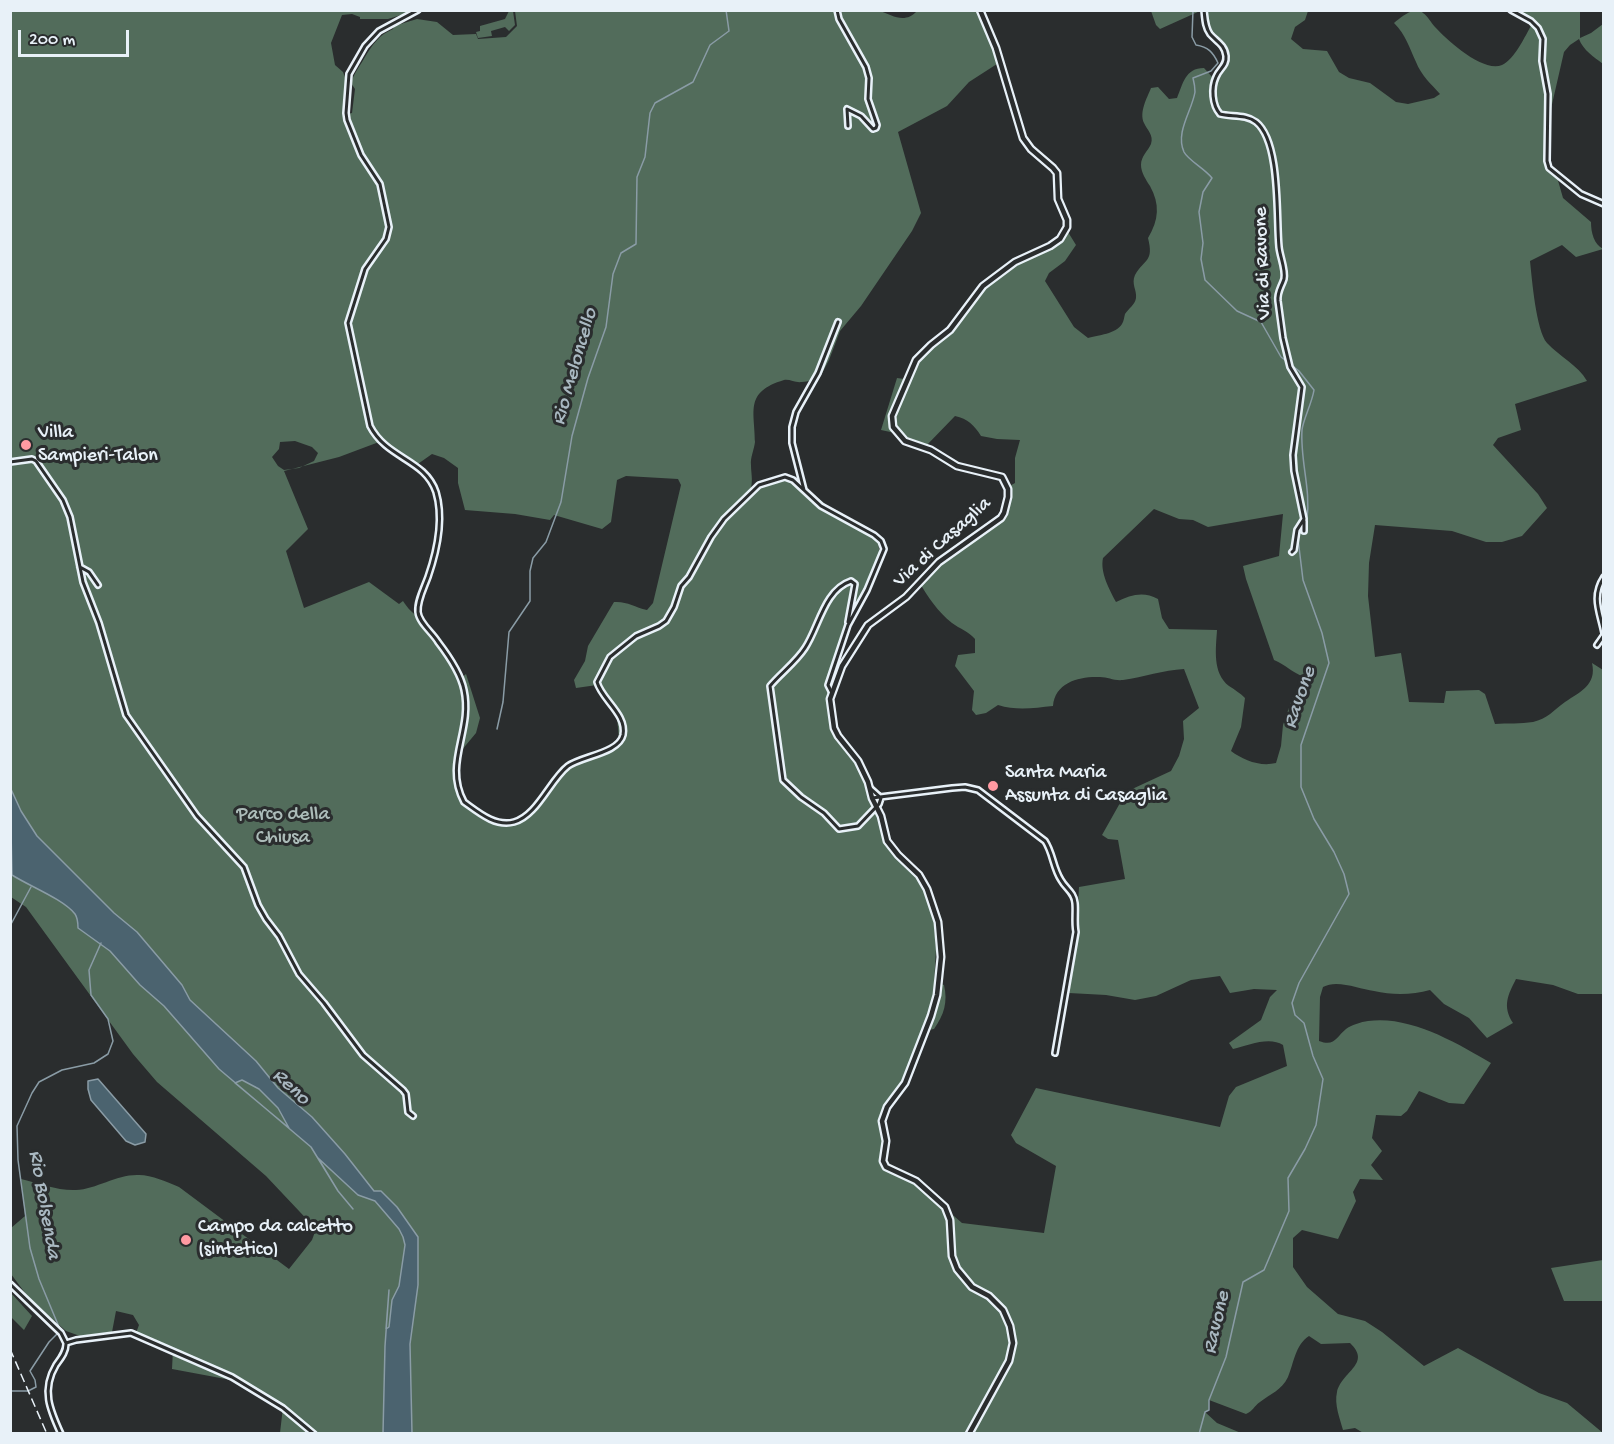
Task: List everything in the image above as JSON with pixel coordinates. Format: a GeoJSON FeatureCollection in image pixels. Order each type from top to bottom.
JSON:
{"type":"FeatureCollection","features":[{"type":"Feature","properties":{"kind":"street"},"geometry":{"type":"LineString","coordinates":[[418,10],[379,31],[365,46],[349,74],[346,113],[361,155],[382,188],[388,233],[365,269],[351,309],[348,329],[370,426],[375,437],[385,447],[420,469],[429,478],[437,499],[439,529],[432,566],[419,604],[419,616],[442,648],[464,690],[464,729],[455,768],[462,799],[498,822],[517,821],[530,811],[567,766],[577,760],[606,751],[620,741],[623,731],[621,722],[599,688],[597,682],[599,675],[610,657],[624,644],[666,621],[674,607],[681,586],[711,537],[724,519],[759,485],[785,477],[793,480],[821,506],[881,541],[882,555],[848,625]]}},
{"type":"Feature","properties":{"kind":"street"},"geometry":{"type":"LineString","coordinates":[[837,10],[838,19],[866,67],[869,78],[868,99],[877,125],[873,129],[861,116],[847,109],[848,126]]}},
{"type":"Feature","properties":{"kind":"street","name":"Via di Casaglia"},"geometry":{"type":"LineString","coordinates":[[969,1434],[1009,1361],[1013,1343],[1010,1326],[1003,1310],[989,1296],[972,1287],[957,1269],[952,1256],[950,1220],[945,1207],[916,1181],[886,1167],[883,1161],[886,1141],[882,1121],[886,1107],[905,1083],[932,1016],[937,995],[941,957],[938,922],[927,889],[919,875],[887,841],[881,816],[858,761],[834,728],[830,699],[842,666],[868,625],[906,597],[939,562],[1001,518],[1006,506],[1008,489],[1002,477],[957,466],[931,450],[905,441],[895,431],[892,416],[916,360],[950,330],[983,286],[1015,262],[1060,239],[1067,227],[1067,220],[1058,199],[1057,173],[1031,149],[1023,138],[996,48],[980,10]]}},
{"type":"Feature","properties":{"kind":"street","name":"Via di Ravone"},"geometry":{"type":"LineString","coordinates":[[1204,10],[1206,28],[1221,44],[1226,55],[1224,67],[1215,77],[1215,108],[1220,114],[1241,116],[1258,123],[1272,154],[1279,206],[1279,249],[1284,274],[1278,301],[1290,367],[1302,387],[1293,455],[1305,531]]}},
{"type":"Feature","properties":{"kind":"street"},"geometry":{"type":"LineString","coordinates":[[1511,10],[1531,21],[1544,39],[1542,61],[1548,94],[1547,161],[1549,168],[1581,194],[1604,204]]}},
{"type":"Feature","properties":{"kind":"street"},"geometry":{"type":"LineString","coordinates":[[804,492],[792,443],[792,428],[796,412],[818,373],[838,322]]}},
{"type":"Feature","properties":{"kind":"street"},"geometry":{"type":"LineString","coordinates":[[10,462],[36,460],[57,490],[70,518],[80,567],[126,715],[197,816],[243,867],[258,905],[279,936],[300,974],[363,1055],[404,1090],[408,1112],[413,1116]]}},
{"type":"Feature","properties":{"kind":"street"},"geometry":{"type":"LineString","coordinates":[[1292,552],[1304,519]]}},
{"type":"Feature","properties":{"kind":"street"},"geometry":{"type":"LineString","coordinates":[[80,567],[89,572],[98,585]]}},
{"type":"Feature","properties":{"kind":"street"},"geometry":{"type":"LineString","coordinates":[[1597,645],[1604,634],[1597,611],[1598,586],[1604,577]]}},
{"type":"Feature","properties":{"kind":"street"},"geometry":{"type":"LineString","coordinates":[[832,693],[828,685],[848,625],[855,584],[851,581],[845,583],[827,602],[804,649],[773,682],[770,686],[770,694],[781,772],[785,782],[824,813],[839,829],[858,826],[879,804],[881,798]]}},
{"type":"Feature","properties":{"kind":"street"},"geometry":{"type":"LineString","coordinates":[[869,787],[881,798]]}},
{"type":"Feature","properties":{"kind":"street"},"geometry":{"type":"LineString","coordinates":[[872,798],[965,787],[978,790],[1050,848],[1060,879],[1071,890],[1076,905],[1074,916],[1076,932],[1055,1053]]}},
{"type":"Feature","properties":{"kind":"street"},"geometry":{"type":"LineString","coordinates":[[10,1284],[60,1333],[66,1343],[66,1349],[52,1372],[48,1388],[48,1404],[61,1434]]}},
{"type":"Feature","properties":{"kind":"street"},"geometry":{"type":"LineString","coordinates":[[66,1343],[131,1334],[232,1377],[283,1408],[314,1434]]}},
{"type":"Feature","properties":{"kind":"green space","name":"Parco della Chiusa"},"geometry":{"type":"Polygon","coordinates":[[[878,10],[903,18],[917,11],[980,11],[1000,62],[969,82],[947,106],[898,132],[921,213],[912,231],[861,306],[840,331],[820,377],[804,382],[784,380],[763,390],[757,397],[754,404],[755,442],[751,460],[751,488],[790,476],[839,515],[878,540],[881,565],[857,606],[835,658],[830,692],[837,740],[852,751],[895,849],[925,878],[933,911],[936,949],[934,985],[938,983],[944,985],[946,997],[940,1019],[934,1029],[923,1031],[916,1058],[883,1116],[887,1131],[882,1163],[924,1184],[962,1223],[1044,1233],[1056,1166],[1016,1143],[1011,1135],[1036,1088],[1220,1127],[1229,1096],[1236,1087],[1287,1066],[1283,1045],[1278,1042],[1259,1042],[1233,1049],[1229,1043],[1261,1020],[1270,997],[1277,990],[1254,989],[1230,993],[1220,976],[1191,980],[1156,996],[1135,1000],[1106,995],[1069,993],[1075,957],[1079,887],[1125,879],[1118,840],[1108,839],[1102,835],[1130,790],[1171,771],[1184,739],[1183,721],[1199,708],[1184,669],[1123,680],[1100,677],[1077,679],[1058,691],[1053,706],[1019,708],[998,705],[986,713],[976,715],[972,710],[974,691],[955,666],[958,655],[975,653],[975,639],[942,614],[919,582],[953,548],[1003,513],[1006,488],[1015,483],[1015,458],[1020,440],[981,436],[970,423],[955,416],[925,447],[904,441],[895,433],[881,430],[897,378],[911,380],[919,357],[947,335],[978,294],[992,281],[1031,251],[1042,250],[1068,232],[1076,245],[1065,261],[1049,273],[1045,281],[1074,327],[1088,338],[1111,332],[1123,323],[1125,314],[1135,300],[1135,275],[1149,256],[1148,238],[1157,212],[1153,193],[1141,168],[1142,159],[1152,141],[1143,119],[1143,110],[1151,88],[1158,87],[1169,99],[1177,98],[1183,82],[1193,71],[1204,68],[1213,78],[1226,63],[1227,54],[1217,37],[1208,29],[1203,11],[1308,11],[1305,20],[1295,27],[1291,39],[1303,49],[1327,51],[1339,72],[1349,78],[1370,83],[1396,102],[1408,104],[1434,98],[1440,94],[1426,79],[1394,23],[1409,13],[1422,12],[1456,47],[1476,60],[1494,66],[1502,65],[1511,58],[1532,24],[1512,11],[1580,11],[1580,38],[1603,24],[1603,64],[1586,50],[1579,39],[1564,52],[1550,113],[1545,154],[1548,168],[1557,177],[1563,198],[1591,222],[1594,238],[1603,249],[1576,257],[1562,245],[1530,261],[1535,304],[1543,336],[1547,343],[1579,370],[1587,381],[1515,404],[1521,430],[1498,438],[1493,445],[1538,494],[1547,508],[1522,536],[1502,542],[1486,542],[1452,531],[1375,525],[1369,563],[1368,596],[1375,657],[1401,653],[1409,702],[1444,703],[1446,691],[1479,690],[1485,694],[1495,724],[1533,722],[1546,716],[1586,687],[1592,677],[1592,663],[1603,670],[1603,994],[1578,994],[1553,985],[1516,979],[1507,1006],[1513,1023],[1487,1038],[1469,1018],[1444,1004],[1430,990],[1395,994],[1341,984],[1323,987],[1320,997],[1319,1041],[1332,1042],[1348,1028],[1362,1022],[1384,1020],[1400,1022],[1448,1039],[1491,1063],[1464,1104],[1449,1103],[1419,1091],[1407,1111],[1401,1116],[1376,1115],[1372,1138],[1382,1151],[1371,1165],[1383,1180],[1360,1179],[1353,1192],[1356,1201],[1338,1239],[1302,1230],[1293,1238],[1293,1267],[1307,1287],[1338,1314],[1365,1321],[1424,1366],[1458,1348],[1539,1393],[1567,1403],[1603,1433],[1365,1434],[1355,1428],[1343,1430],[1336,1397],[1344,1378],[1357,1362],[1356,1350],[1350,1343],[1321,1344],[1309,1336],[1298,1349],[1288,1377],[1282,1385],[1248,1413],[1209,1400],[1209,1410],[1205,1412],[1217,1423],[1241,1433],[280,1433],[283,1407],[231,1380],[172,1369],[173,1349],[136,1333],[139,1325],[133,1315],[116,1311],[112,1332],[80,1336],[66,1331],[28,1297],[11,1274],[11,1228],[25,1216],[21,1179],[55,1188],[76,1190],[131,1175],[144,1175],[159,1179],[179,1187],[289,1269],[312,1240],[316,1229],[266,1176],[157,1082],[133,1054],[26,907],[11,897],[11,11],[414,11],[388,19],[360,19],[352,14],[342,15],[331,43],[335,65],[343,72],[346,80],[346,114],[352,113],[355,89],[351,83],[355,73],[374,44],[394,26],[417,19],[437,22],[453,35],[476,34],[478,39],[506,37],[517,26],[515,11],[878,10]],[[295,441],[280,442],[279,449],[272,457],[284,470],[292,469],[284,471],[308,529],[286,551],[304,608],[369,582],[399,604],[403,601],[431,633],[458,681],[466,674],[480,718],[476,733],[456,757],[462,798],[482,814],[506,824],[521,821],[567,764],[600,754],[619,739],[616,707],[599,689],[599,675],[597,685],[576,688],[574,680],[585,661],[588,646],[614,602],[627,603],[647,610],[653,603],[681,485],[678,479],[626,476],[617,480],[611,522],[602,529],[554,515],[550,520],[515,514],[465,510],[458,483],[458,468],[444,458],[432,454],[415,466],[379,442],[339,457],[303,466],[314,461],[318,453],[312,447],[295,441]],[[1154,509],[1103,558],[1104,575],[1116,602],[1127,597],[1147,595],[1158,599],[1162,618],[1169,629],[1217,630],[1217,667],[1224,681],[1245,698],[1241,727],[1231,751],[1252,762],[1276,763],[1281,746],[1283,725],[1292,699],[1304,677],[1274,660],[1243,566],[1279,556],[1283,514],[1208,527],[1193,520],[1179,519],[1154,509]]]}},
{"type":"Feature","properties":{"kind":"green space"},"geometry":{"type":"Polygon","coordinates":[[[509,11],[513,11],[515,25],[509,31],[505,27],[491,31],[492,36],[478,38],[476,32],[480,31],[480,26],[505,19],[509,11]]]}},
{"type":"Feature","properties":{"kind":"green space"},"geometry":{"type":"Polygon","coordinates":[[[1151,11],[1200,11],[1160,29],[1151,11]]]}},
{"type":"Feature","properties":{"kind":"green space"},"geometry":{"type":"Polygon","coordinates":[[[1603,1260],[1603,1301],[1564,1301],[1551,1268],[1603,1260]]]}},
{"type":"Feature","properties":{"kind":"green space"},"geometry":{"type":"Polygon","coordinates":[[[11,1293],[32,1316],[24,1330],[11,1317],[11,1293]]]}},
{"type":"Feature","properties":{"kind":"water"},"geometry":{"type":"Polygon","coordinates":[[[10,787],[21,811],[37,836],[114,913],[137,932],[182,985],[190,1000],[256,1061],[278,1088],[312,1117],[374,1191],[381,1191],[397,1207],[418,1237],[418,1285],[410,1344],[412,1433],[383,1433],[386,1329],[389,1327],[392,1300],[399,1286],[405,1245],[399,1229],[375,1201],[358,1195],[318,1158],[338,1191],[311,1147],[265,1108],[289,1128],[278,1108],[259,1089],[242,1080],[235,1083],[219,1069],[164,1006],[140,985],[110,951],[78,928],[76,915],[70,908],[12,875],[10,787]]]}},
{"type":"Feature","properties":{"kind":"water"},"geometry":{"type":"Polygon","coordinates":[[[98,1079],[146,1134],[145,1142],[135,1145],[126,1141],[91,1100],[88,1081],[98,1079]]]}},
{"type":"Feature","properties":{"kind":"waterway","name":"Rio Meloncello"},"geometry":{"type":"LineString","coordinates":[[497,729],[503,702],[509,632],[530,601],[530,571],[533,558],[546,542],[561,502],[572,436],[588,378],[606,327],[613,274],[621,253],[636,244],[637,177],[645,157],[650,113],[655,103],[693,82],[710,45],[729,31],[726,10]]}},
{"type":"Feature","properties":{"kind":"waterway","name":"Ravone"},"geometry":{"type":"LineString","coordinates":[[1193,10],[1192,37],[1196,45],[1212,53],[1218,63],[1211,71],[1193,78],[1195,92],[1182,137],[1186,155],[1212,178],[1203,192],[1199,212],[1203,243],[1201,259],[1205,280],[1237,311],[1261,322],[1281,357],[1299,371],[1314,390],[1302,430],[1308,508],[1307,519],[1298,539],[1303,580],[1322,633],[1329,663],[1301,745],[1301,787],[1314,819],[1344,874],[1349,894],[1299,983],[1292,1003],[1295,1015],[1304,1023],[1313,1056],[1323,1079],[1316,1125],[1288,1178],[1289,1211],[1264,1270],[1243,1282],[1226,1357],[1209,1400],[1209,1410],[1205,1412],[1199,1434]]}},
{"type":"Feature","properties":{"kind":"waterway"},"geometry":{"type":"LineString","coordinates":[[10,926],[31,887]]}},
{"type":"Feature","properties":{"kind":"waterway","name":"Rio Bolsenda"},"geometry":{"type":"LineString","coordinates":[[59,1327],[39,1279],[30,1248],[18,1160],[17,1126],[39,1082],[62,1070],[94,1063],[108,1054],[113,1041],[108,1019],[91,995],[89,970],[101,943]]}},
{"type":"Feature","properties":{"kind":"waterway","name":"Rio Bolsenda"},"geometry":{"type":"LineString","coordinates":[[10,1391],[28,1391],[36,1387],[30,1371],[57,1334]]}},
{"type":"Feature","properties":{"kind":"railway"},"geometry":{"type":"LineString","coordinates":[[10,1349],[47,1434]]}},
{"type":"Feature","properties":{"kind":"place","name":"Villa Sampieri-Talon"},"geometry":{"type":"Point","coordinates":[26,445]}},
{"type":"Feature","properties":{"kind":"place","name":"Santa Maria Assunta di Casaglia"},"geometry":{"type":"Point","coordinates":[993,786]}},
{"type":"Feature","properties":{"kind":"place","name":"Campo da calcetto (sintetico)"},"geometry":{"type":"Point","coordinates":[186,1240]}},
{"type":"Feature","properties":{"kind":"water label","name":"Reno"},"geometry":{"type":"Point","coordinates":[290,1088]}}]}
